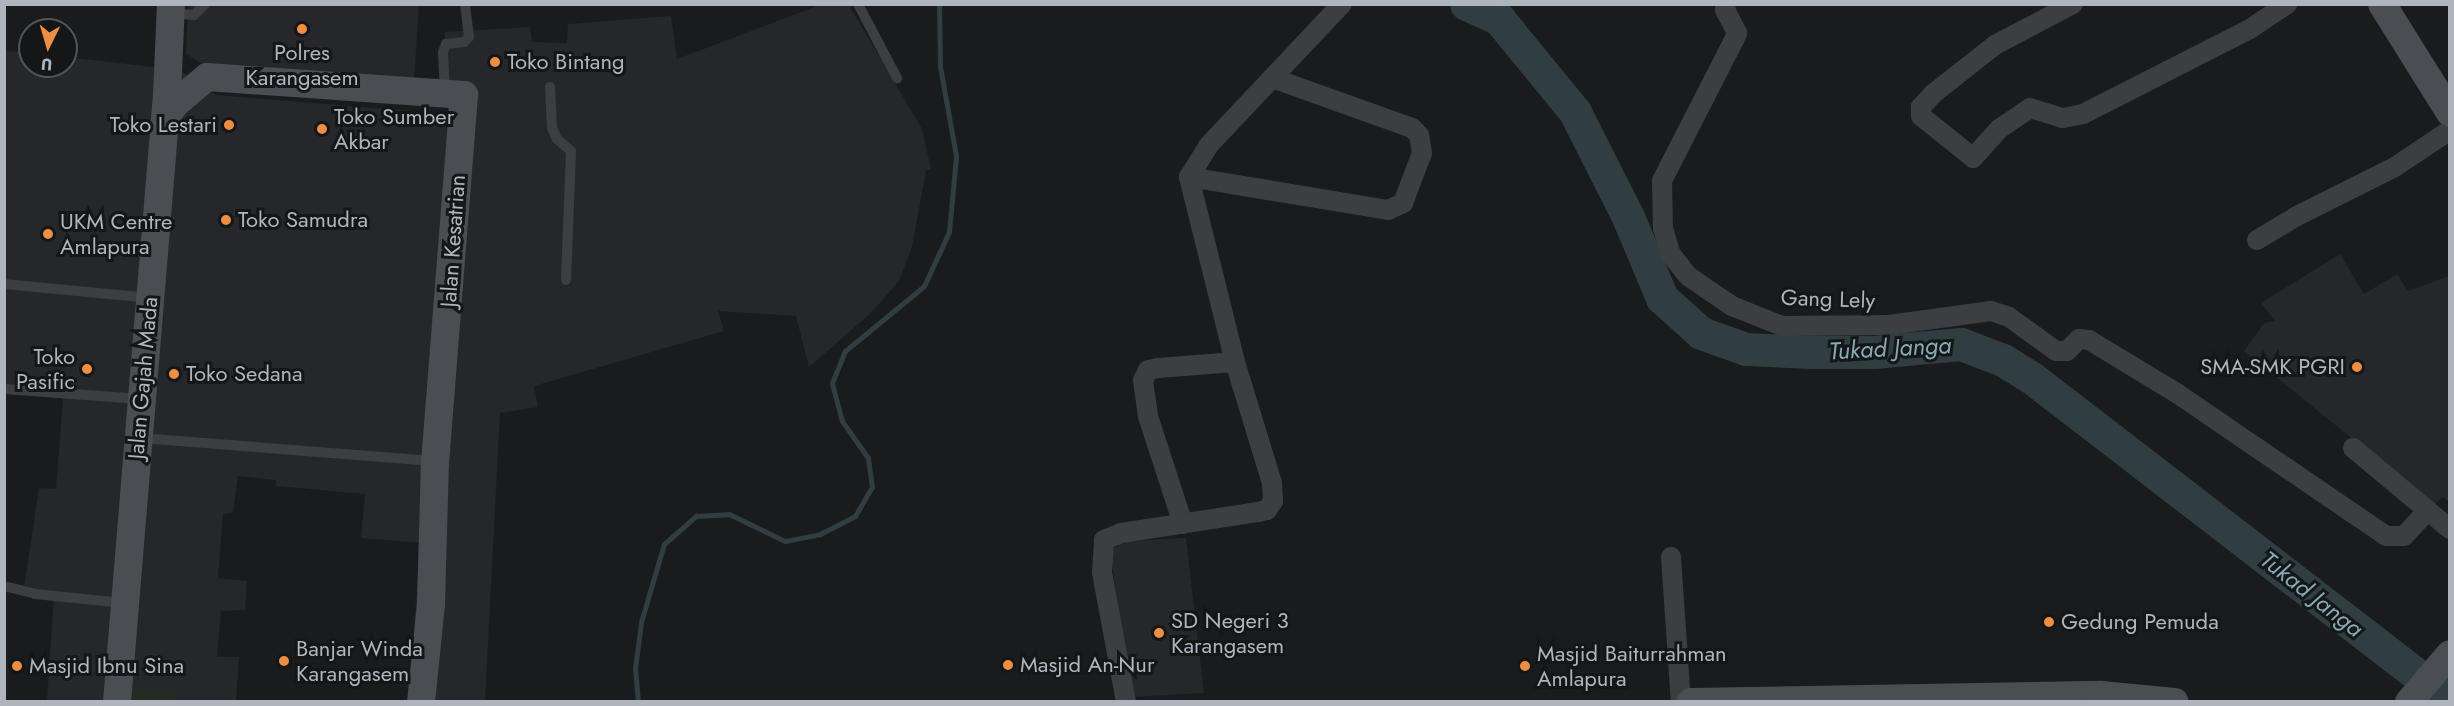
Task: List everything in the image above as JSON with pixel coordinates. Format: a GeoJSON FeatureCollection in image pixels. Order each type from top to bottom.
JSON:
{"type":"FeatureCollection","features":[{"type":"Feature","properties":{"kind":"street"},"geometry":{"type":"LineString","coordinates":[[1126,702],[1101,547],[1108,536],[1267,510],[1273,501],[1272,483],[1235,362],[1189,177],[1208,146],[1275,79],[1342,4]]}},
{"type":"Feature","properties":{"kind":"street","name":"Gang Lely"},"geometry":{"type":"LineString","coordinates":[[1726,4],[1725,10],[1737,33],[1662,181],[1663,228],[1670,253],[1688,276],[1732,306],[1782,326],[1890,325],[1991,311],[2009,317],[2056,351],[2067,351],[2079,339],[2089,340],[2126,360],[2386,536],[2404,536],[2428,510]]}},
{"type":"Feature","properties":{"kind":"street"},"geometry":{"type":"LineString","coordinates":[[2073,4],[1987,51],[1933,94],[1921,107],[1921,116],[1973,158],[1999,129],[2030,108],[2063,118],[2083,114],[2250,29],[2287,4]]}},
{"type":"Feature","properties":{"kind":"street"},"geometry":{"type":"LineString","coordinates":[[2382,4],[2450,113]]}},
{"type":"Feature","properties":{"kind":"street","name":"Jalan Gajah Mada"},"geometry":{"type":"LineString","coordinates":[[117,702],[165,118],[171,9]]}},
{"type":"Feature","properties":{"kind":"street"},"geometry":{"type":"LineString","coordinates":[[165,118],[174,104],[207,77],[168,54]]}},
{"type":"Feature","properties":{"kind":"street","name":"Jalan Kesatrian"},"geometry":{"type":"LineString","coordinates":[[207,77],[464,95],[435,461],[431,604],[421,702]]}},
{"type":"Feature","properties":{"kind":"street"},"geometry":{"type":"LineString","coordinates":[[1189,177],[1388,210],[1403,203],[1422,153],[1419,135],[1412,128],[1275,79]]}},
{"type":"Feature","properties":{"kind":"street"},"geometry":{"type":"LineString","coordinates":[[2257,240],[2297,216],[2395,167],[2450,130]]}},
{"type":"Feature","properties":{"kind":"street"},"geometry":{"type":"LineString","coordinates":[[1183,524],[1148,416],[1143,380],[1148,370],[1158,368],[1235,362]]}},
{"type":"Feature","properties":{"kind":"street"},"geometry":{"type":"LineString","coordinates":[[2353,448],[2450,529]]}},
{"type":"Feature","properties":{"kind":"street"},"geometry":{"type":"LineString","coordinates":[[1671,557],[1681,702]]}},
{"type":"Feature","properties":{"kind":"street"},"geometry":{"type":"LineString","coordinates":[[2409,702],[2450,654]]}},
{"type":"Feature","properties":{"kind":"street"},"geometry":{"type":"LineString","coordinates":[[1691,702],[2101,695],[2175,702]]}},
{"type":"Feature","properties":{"kind":"lane"},"geometry":{"type":"LineString","coordinates":[[171,9],[194,15],[205,4]]}},
{"type":"Feature","properties":{"kind":"lane"},"geometry":{"type":"LineString","coordinates":[[445,94],[443,52],[446,44],[464,42],[469,37],[465,4]]}},
{"type":"Feature","properties":{"kind":"lane"},"geometry":{"type":"LineString","coordinates":[[858,4],[897,78]]}},
{"type":"Feature","properties":{"kind":"lane"},"geometry":{"type":"LineString","coordinates":[[550,87],[552,128],[557,138],[571,151],[566,280]]}},
{"type":"Feature","properties":{"kind":"lane"},"geometry":{"type":"LineString","coordinates":[[4,284],[150,298]]}},
{"type":"Feature","properties":{"kind":"lane"},"geometry":{"type":"LineString","coordinates":[[4,390],[141,399]]}},
{"type":"Feature","properties":{"kind":"lane"},"geometry":{"type":"LineString","coordinates":[[138,438],[435,461]]}},
{"type":"Feature","properties":{"kind":"lane"},"geometry":{"type":"LineString","coordinates":[[4,586],[35,594],[126,603]]}},
{"type":"Feature","properties":{"kind":"shaded area","name":"Polres Karangasem"},"geometry":{"type":"Polygon","coordinates":[[[188,5],[419,5],[414,80],[212,69],[186,54],[188,5]]]}},
{"type":"Feature","properties":{"kind":"shaded area"},"geometry":{"type":"Polygon","coordinates":[[[820,5],[849,5],[922,129],[931,169],[926,171],[912,247],[899,281],[871,313],[809,367],[796,316],[718,311],[724,331],[534,386],[538,407],[500,413],[485,701],[409,701],[420,543],[361,538],[365,494],[276,486],[276,480],[238,476],[233,513],[223,514],[218,578],[247,581],[245,610],[221,611],[217,657],[239,657],[236,701],[47,701],[54,596],[24,588],[39,488],[56,489],[63,399],[5,384],[5,51],[18,52],[18,78],[78,78],[78,58],[179,70],[216,95],[448,114],[445,32],[530,27],[532,42],[567,43],[568,24],[671,16],[677,59],[820,5]]]}},
{"type":"Feature","properties":{"kind":"shaded area","name":"SMA-SMK PGRI"},"geometry":{"type":"Polygon","coordinates":[[[2340,254],[2364,294],[2397,274],[2408,291],[2449,276],[2449,502],[2443,497],[2434,505],[2244,351],[2264,323],[2275,321],[2261,303],[2340,254]]]}},
{"type":"Feature","properties":{"kind":"shaded area","name":"SD Negeri 3 Karangasem"},"geometry":{"type":"Polygon","coordinates":[[[1186,538],[1204,693],[1131,697],[1110,550],[1127,541],[1186,538]]]}},
{"type":"Feature","properties":{"kind":"shaded area"},"geometry":{"type":"Polygon","coordinates":[[[125,687],[176,690],[175,701],[129,701],[125,687]]]}},
{"type":"Feature","properties":{"kind":"waterway"},"geometry":{"type":"LineString","coordinates":[[638,702],[635,669],[641,622],[664,544],[696,516],[729,514],[785,541],[820,534],[855,516],[872,487],[868,458],[842,421],[832,383],[845,351],[924,286],[949,232],[956,156],[940,66],[939,4]]}},
{"type":"Feature","properties":{"kind":"waterway","name":"Tukad Janga"},"geometry":{"type":"LineString","coordinates":[[1466,4],[1499,19],[1575,112],[1628,217],[1662,298],[1701,333],[1746,349],[1811,352],[1874,352],[1961,344],[2003,360],[2032,378],[2450,700]]}},
{"type":"Feature","properties":{"kind":"place","name":"Polres Karangasem"},"geometry":{"type":"Point","coordinates":[302,29]}},
{"type":"Feature","properties":{"kind":"place","name":"Toko Bintang"},"geometry":{"type":"Point","coordinates":[495,62]}},
{"type":"Feature","properties":{"kind":"place","name":"Toko Lestari"},"geometry":{"type":"Point","coordinates":[229,125]}},
{"type":"Feature","properties":{"kind":"place","name":"Toko Sumber Akbar"},"geometry":{"type":"Point","coordinates":[322,129]}},
{"type":"Feature","properties":{"kind":"place","name":"Toko Samudra"},"geometry":{"type":"Point","coordinates":[226,220]}},
{"type":"Feature","properties":{"kind":"place","name":"UKM Centre Amlapura"},"geometry":{"type":"Point","coordinates":[48,234]}},
{"type":"Feature","properties":{"kind":"place","name":"SMA-SMK PGRI"},"geometry":{"type":"Point","coordinates":[2357,367]}},
{"type":"Feature","properties":{"kind":"place","name":"Toko Pasific"},"geometry":{"type":"Point","coordinates":[87,369]}},
{"type":"Feature","properties":{"kind":"place","name":"Toko Sedana"},"geometry":{"type":"Point","coordinates":[174,374]}},
{"type":"Feature","properties":{"kind":"place","name":"Gedung Pemuda"},"geometry":{"type":"Point","coordinates":[2049,622]}},
{"type":"Feature","properties":{"kind":"place","name":"SD Negeri 3 Karangasem"},"geometry":{"type":"Point","coordinates":[1159,633]}},
{"type":"Feature","properties":{"kind":"place","name":"Banjar Winda Karangasem"},"geometry":{"type":"Point","coordinates":[284,661]}},
{"type":"Feature","properties":{"kind":"place","name":"Masjid An-Nur"},"geometry":{"type":"Point","coordinates":[1008,665]}},
{"type":"Feature","properties":{"kind":"place","name":"Masjid Ibnu Sina"},"geometry":{"type":"Point","coordinates":[17,666]}},
{"type":"Feature","properties":{"kind":"place","name":"Masjid Baiturrahman Amlapura"},"geometry":{"type":"Point","coordinates":[1525,666]}}]}
